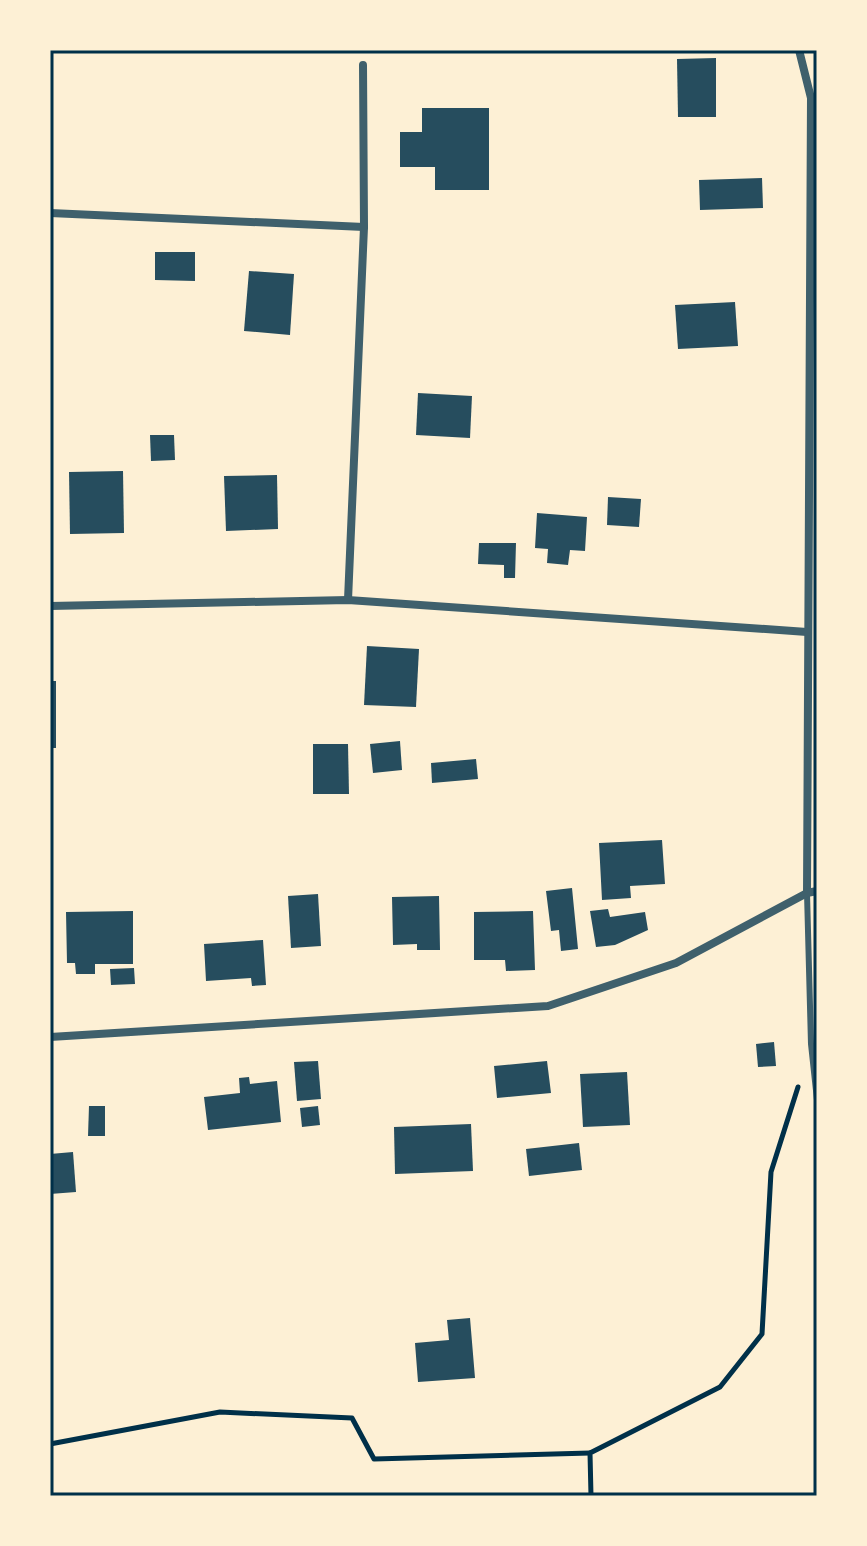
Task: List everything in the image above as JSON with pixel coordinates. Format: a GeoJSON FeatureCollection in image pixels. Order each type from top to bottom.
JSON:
{"type":"FeatureCollection","features":[{"type":"Feature","properties":{"kind":"street"},"geometry":{"type":"LineString","coordinates":[[799,50],[811,98],[813,358],[807,632],[807,893]]}},
{"type":"Feature","properties":{"kind":"street"},"geometry":{"type":"LineString","coordinates":[[348,600],[364,227],[363,65]]}},
{"type":"Feature","properties":{"kind":"street"},"geometry":{"type":"LineString","coordinates":[[50,213],[364,227]]}},
{"type":"Feature","properties":{"kind":"street"},"geometry":{"type":"LineString","coordinates":[[50,606],[348,600],[807,632]]}},
{"type":"Feature","properties":{"kind":"street"},"geometry":{"type":"LineString","coordinates":[[50,1037],[548,1006],[676,963],[807,893],[817,891]]}},
{"type":"Feature","properties":{"kind":"lane"},"geometry":{"type":"LineString","coordinates":[[807,893],[811,1044],[817,1100]]}},
{"type":"Feature","properties":{"kind":"path"},"geometry":{"type":"LineString","coordinates":[[50,1444],[220,1412],[352,1418],[374,1459],[590,1453],[720,1387],[762,1334],[771,1172],[811,1044]]}},
{"type":"Feature","properties":{"kind":"path"},"geometry":{"type":"LineString","coordinates":[[590,1453],[591,1496]]}},
{"type":"Feature","properties":{"kind":"building"},"geometry":{"type":"Polygon","coordinates":[[[716,58],[716,117],[678,117],[677,59],[716,58]]]}},
{"type":"Feature","properties":{"kind":"building"},"geometry":{"type":"Polygon","coordinates":[[[422,108],[489,108],[489,190],[435,190],[435,167],[400,167],[400,132],[422,132],[422,108]]]}},
{"type":"Feature","properties":{"kind":"building"},"geometry":{"type":"Polygon","coordinates":[[[762,178],[763,208],[700,210],[699,180],[762,178]]]}},
{"type":"Feature","properties":{"kind":"building"},"geometry":{"type":"Polygon","coordinates":[[[155,252],[195,252],[195,281],[155,280],[155,252]]]}},
{"type":"Feature","properties":{"kind":"building"},"geometry":{"type":"Polygon","coordinates":[[[249,271],[294,274],[290,335],[244,331],[249,271]]]}},
{"type":"Feature","properties":{"kind":"building"},"geometry":{"type":"Polygon","coordinates":[[[735,302],[738,346],[678,349],[675,305],[735,302]]]}},
{"type":"Feature","properties":{"kind":"building"},"geometry":{"type":"Polygon","coordinates":[[[418,393],[472,396],[470,438],[416,435],[418,393]]]}},
{"type":"Feature","properties":{"kind":"building"},"geometry":{"type":"Polygon","coordinates":[[[150,435],[174,435],[175,460],[151,461],[150,435]]]}},
{"type":"Feature","properties":{"kind":"building"},"geometry":{"type":"Polygon","coordinates":[[[123,471],[124,533],[70,534],[69,472],[123,471]]]}},
{"type":"Feature","properties":{"kind":"building"},"geometry":{"type":"Polygon","coordinates":[[[277,475],[278,529],[226,531],[224,476],[277,475]]]}},
{"type":"Feature","properties":{"kind":"building"},"geometry":{"type":"Polygon","coordinates":[[[608,497],[641,499],[639,527],[607,525],[608,497]]]}},
{"type":"Feature","properties":{"kind":"building"},"geometry":{"type":"Polygon","coordinates":[[[537,513],[587,517],[585,551],[570,550],[568,565],[547,563],[548,549],[535,548],[537,513]]]}},
{"type":"Feature","properties":{"kind":"building"},"geometry":{"type":"Polygon","coordinates":[[[479,543],[516,543],[515,578],[504,578],[504,565],[478,564],[479,543]]]}},
{"type":"Feature","properties":{"kind":"building"},"geometry":{"type":"Polygon","coordinates":[[[367,646],[419,649],[416,707],[364,705],[367,646]]]}},
{"type":"Feature","properties":{"kind":"building"},"geometry":{"type":"Polygon","coordinates":[[[50,681],[56,681],[56,748],[50,748],[50,681]]]}},
{"type":"Feature","properties":{"kind":"building"},"geometry":{"type":"Polygon","coordinates":[[[400,741],[402,770],[373,773],[370,744],[400,741]]]}},
{"type":"Feature","properties":{"kind":"building"},"geometry":{"type":"Polygon","coordinates":[[[313,744],[348,744],[349,794],[313,794],[313,744]]]}},
{"type":"Feature","properties":{"kind":"building"},"geometry":{"type":"Polygon","coordinates":[[[476,759],[478,779],[432,783],[431,763],[476,759]]]}},
{"type":"Feature","properties":{"kind":"building"},"geometry":{"type":"Polygon","coordinates":[[[662,840],[665,884],[630,886],[631,898],[602,900],[599,843],[662,840]]]}},
{"type":"Feature","properties":{"kind":"building"},"geometry":{"type":"Polygon","coordinates":[[[572,888],[578,949],[561,951],[559,930],[551,931],[546,891],[572,888]]]}},
{"type":"Feature","properties":{"kind":"building"},"geometry":{"type":"Polygon","coordinates":[[[318,894],[321,946],[291,948],[288,896],[318,894]]]}},
{"type":"Feature","properties":{"kind":"building"},"geometry":{"type":"Polygon","coordinates":[[[439,896],[440,950],[417,950],[417,944],[393,945],[392,897],[439,896]]]}},
{"type":"Feature","properties":{"kind":"building"},"geometry":{"type":"Polygon","coordinates":[[[608,909],[610,917],[645,912],[648,930],[615,945],[596,947],[590,911],[608,909]]]}},
{"type":"Feature","properties":{"kind":"building"},"geometry":{"type":"Polygon","coordinates":[[[133,911],[133,964],[95,964],[95,974],[76,974],[75,963],[67,963],[66,912],[133,911]]]}},
{"type":"Feature","properties":{"kind":"building"},"geometry":{"type":"Polygon","coordinates":[[[533,911],[535,970],[506,971],[505,960],[474,960],[474,912],[533,911]]]}},
{"type":"Feature","properties":{"kind":"building"},"geometry":{"type":"Polygon","coordinates":[[[263,940],[266,985],[252,986],[251,978],[206,981],[204,944],[263,940]]]}},
{"type":"Feature","properties":{"kind":"building"},"geometry":{"type":"Polygon","coordinates":[[[134,968],[135,984],[111,985],[110,969],[134,968]]]}},
{"type":"Feature","properties":{"kind":"building"},"geometry":{"type":"Polygon","coordinates":[[[774,1042],[776,1066],[758,1067],[756,1044],[774,1042]]]}},
{"type":"Feature","properties":{"kind":"building"},"geometry":{"type":"Polygon","coordinates":[[[318,1061],[321,1099],[297,1101],[294,1062],[318,1061]]]}},
{"type":"Feature","properties":{"kind":"building"},"geometry":{"type":"Polygon","coordinates":[[[547,1061],[551,1093],[497,1098],[494,1066],[547,1061]]]}},
{"type":"Feature","properties":{"kind":"building"},"geometry":{"type":"Polygon","coordinates":[[[627,1072],[630,1125],[583,1127],[580,1074],[627,1072]]]}},
{"type":"Feature","properties":{"kind":"building"},"geometry":{"type":"Polygon","coordinates":[[[249,1077],[250,1084],[277,1081],[281,1122],[208,1130],[204,1097],[240,1093],[239,1078],[249,1077]]]}},
{"type":"Feature","properties":{"kind":"building"},"geometry":{"type":"Polygon","coordinates":[[[89,1106],[105,1106],[105,1136],[88,1136],[89,1106]]]}},
{"type":"Feature","properties":{"kind":"building"},"geometry":{"type":"Polygon","coordinates":[[[318,1106],[320,1125],[302,1127],[300,1108],[318,1106]]]}},
{"type":"Feature","properties":{"kind":"building"},"geometry":{"type":"Polygon","coordinates":[[[471,1124],[473,1171],[395,1174],[394,1127],[471,1124]]]}},
{"type":"Feature","properties":{"kind":"building"},"geometry":{"type":"Polygon","coordinates":[[[579,1143],[582,1170],[529,1176],[526,1149],[579,1143]]]}},
{"type":"Feature","properties":{"kind":"building"},"geometry":{"type":"Polygon","coordinates":[[[73,1152],[76,1192],[50,1194],[50,1154],[73,1152]]]}},
{"type":"Feature","properties":{"kind":"building"},"geometry":{"type":"Polygon","coordinates":[[[470,1318],[475,1378],[418,1382],[415,1343],[449,1340],[447,1320],[470,1318]]]}}]}
